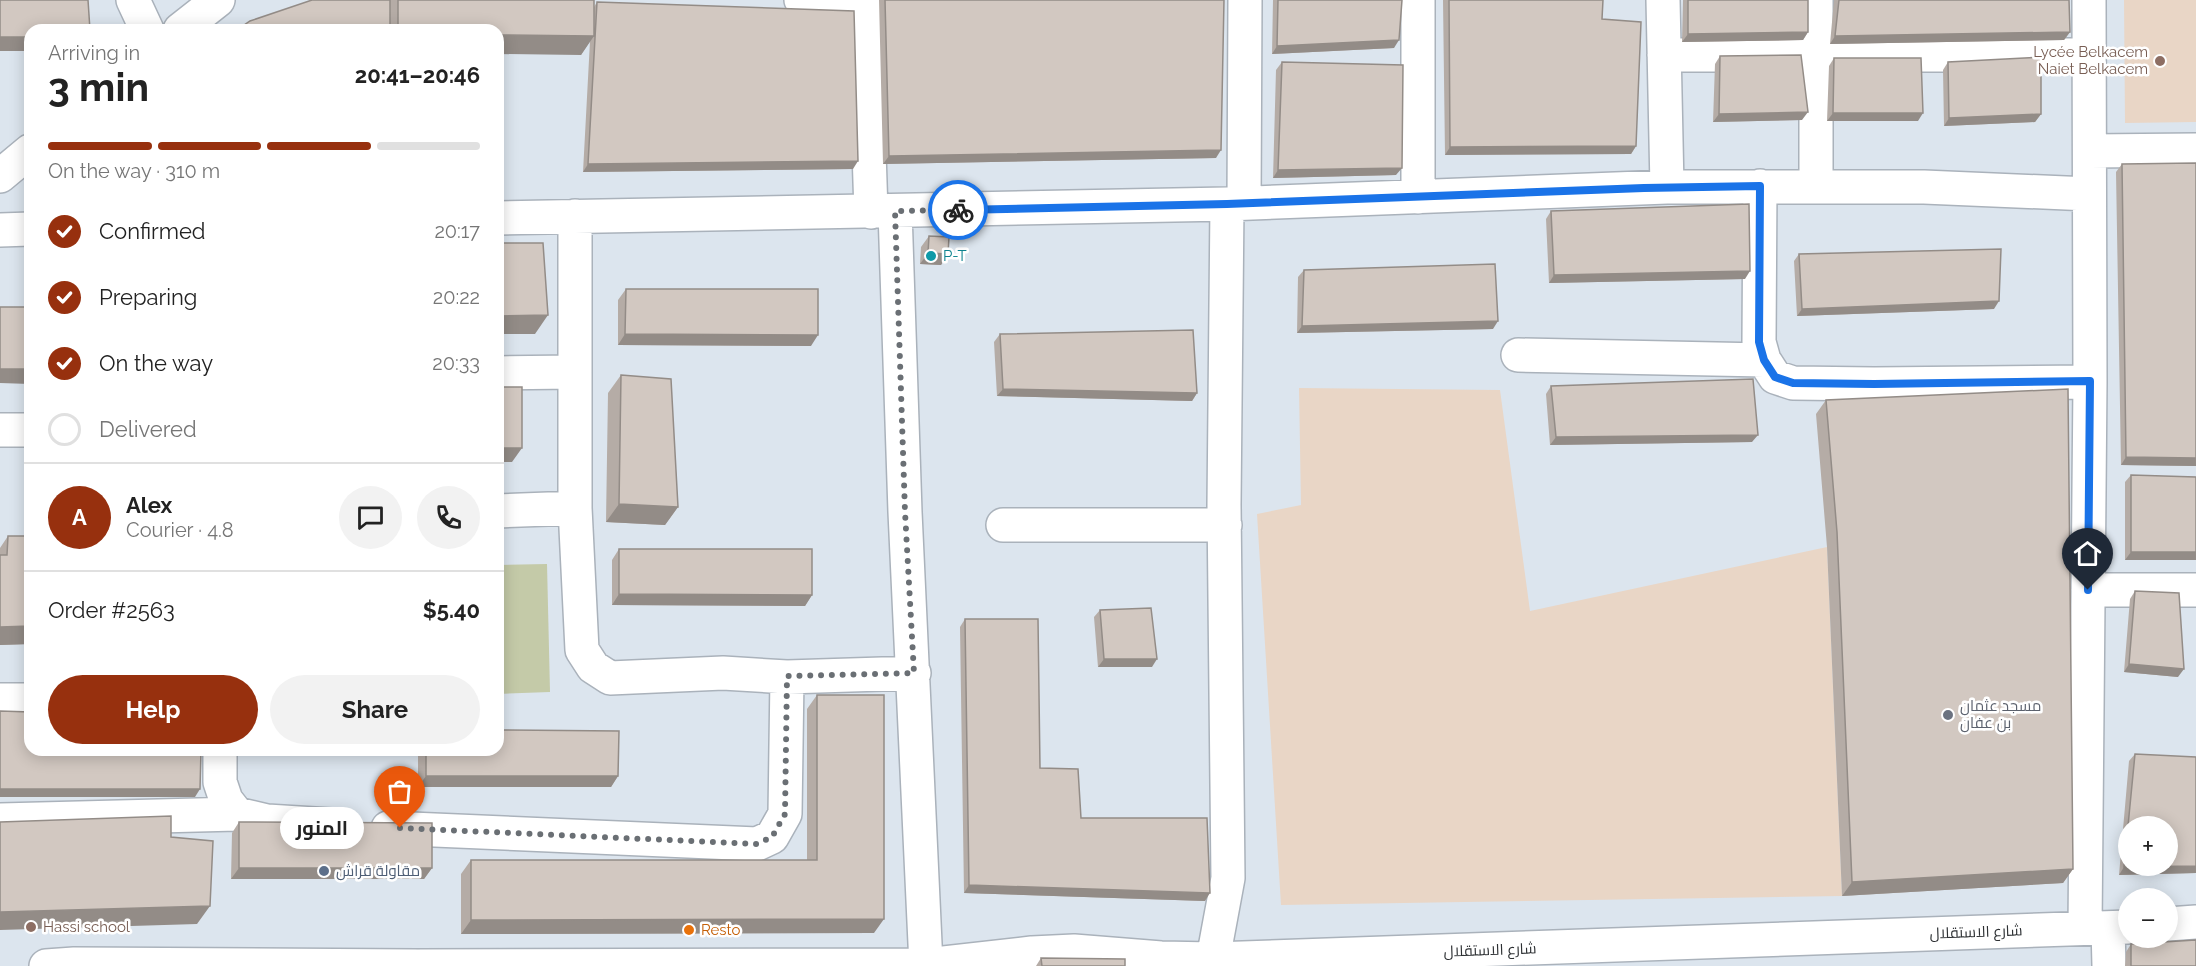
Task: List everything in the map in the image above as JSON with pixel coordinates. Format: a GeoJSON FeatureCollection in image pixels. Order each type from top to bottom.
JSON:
{"type":"FeatureCollection","features":[{"type":"Feature","properties":{"kind":"street"},"geometry":{"type":"LineString","coordinates":[[133,0],[144,24]]}},
{"type":"Feature","properties":{"kind":"street"},"geometry":{"type":"LineString","coordinates":[[801,0],[864,1],[883,211],[905,512],[926,965]]}},
{"type":"Feature","properties":{"kind":"street"},"geometry":{"type":"LineString","coordinates":[[1213,959],[1228,878],[1225,525],[1245,0]]}},
{"type":"Feature","properties":{"kind":"street"},"geometry":{"type":"LineString","coordinates":[[1418,0],[1418,197]]}},
{"type":"Feature","properties":{"kind":"street"},"geometry":{"type":"LineString","coordinates":[[1663,0],[1666,188]]}},
{"type":"Feature","properties":{"kind":"street"},"geometry":{"type":"LineString","coordinates":[[1816,0],[1816,186]]}},
{"type":"Feature","properties":{"kind":"street"},"geometry":{"type":"LineString","coordinates":[[2089,0],[2088,590],[2109,966]]}},
{"type":"Feature","properties":{"kind":"street"},"geometry":{"type":"LineString","coordinates":[[187,24],[216,1]]}},
{"type":"Feature","properties":{"kind":"street"},"geometry":{"type":"LineString","coordinates":[[1664,55],[2089,55]]}},
{"type":"Feature","properties":{"kind":"street"},"geometry":{"type":"LineString","coordinates":[[2090,151],[2196,150]]}},
{"type":"Feature","properties":{"kind":"street"},"geometry":{"type":"LineString","coordinates":[[1760,186],[1759,342],[1764,360],[1775,377],[1793,383],[2090,381]]}},
{"type":"Feature","properties":{"kind":"street"},"geometry":{"type":"LineString","coordinates":[[504,218],[1236,204],[1760,186],[1996,189],[2089,194]]}},
{"type":"Feature","properties":{"kind":"street"},"geometry":{"type":"LineString","coordinates":[[575,216],[575,508],[582,650],[593,667],[610,678],[723,673],[787,676],[914,673]]}},
{"type":"Feature","properties":{"kind":"street"},"geometry":{"type":"LineString","coordinates":[[0,230],[24,229]]}},
{"type":"Feature","properties":{"kind":"street"},"geometry":{"type":"LineString","coordinates":[[1518,355],[1764,360]]}},
{"type":"Feature","properties":{"kind":"street"},"geometry":{"type":"LineString","coordinates":[[504,373],[575,372]]}},
{"type":"Feature","properties":{"kind":"street"},"geometry":{"type":"LineString","coordinates":[[0,429],[24,430]]}},
{"type":"Feature","properties":{"kind":"street"},"geometry":{"type":"LineString","coordinates":[[504,511],[575,508]]}},
{"type":"Feature","properties":{"kind":"street"},"geometry":{"type":"LineString","coordinates":[[1003,525],[1225,525]]}},
{"type":"Feature","properties":{"kind":"street"},"geometry":{"type":"LineString","coordinates":[[2088,590],[2196,590]]}},
{"type":"Feature","properties":{"kind":"street"},"geometry":{"type":"LineString","coordinates":[[0,820],[237,814],[267,821],[757,844],[772,837],[785,814],[787,676]]}},
{"type":"Feature","properties":{"kind":"street"},"geometry":{"type":"LineString","coordinates":[[0,700],[24,700]]}},
{"type":"Feature","properties":{"kind":"street"},"geometry":{"type":"LineString","coordinates":[[220,756],[220,782],[226,800],[237,814]]}},
{"type":"Feature","properties":{"kind":"street"},"geometry":{"type":"LineString","coordinates":[[2178,923],[2196,922]]}},
{"type":"Feature","properties":{"kind":"street","name":"شارع الاستقلال"},"geometry":{"type":"LineString","coordinates":[[46,966],[74,964],[926,965],[1032,953],[1074,951],[1161,962],[1213,959],[1339,961],[2107,928]]}},
{"type":"Feature","properties":{"kind":"shaded area","name":"Lycée Belkacem Naiet Belkacem"},"geometry":{"type":"Polygon","coordinates":[[[2124,0],[2196,0],[2196,122],[2125,123],[2124,0]]]}},
{"type":"Feature","properties":{"kind":"shaded area"},"geometry":{"type":"Polygon","coordinates":[[[1299,388],[1500,390],[1530,611],[1827,547],[1842,896],[1281,905],[1257,514],[1301,505],[1299,388]]]}},
{"type":"Feature","properties":{"kind":"green space"},"geometry":{"type":"Polygon","coordinates":[[[547,564],[550,692],[504,694],[504,565],[547,564]]]}},
{"type":"Feature","properties":{"kind":"building"},"geometry":{"type":"Polygon","coordinates":[[[0,0],[88,0],[90,24],[24,24],[24,37],[0,37],[0,0]]]}},
{"type":"Feature","properties":{"kind":"building"},"geometry":{"type":"Polygon","coordinates":[[[312,0],[390,0],[390,24],[246,24],[312,0]]]}},
{"type":"Feature","properties":{"kind":"building"},"geometry":{"type":"Polygon","coordinates":[[[398,0],[594,0],[594,36],[504,35],[504,24],[398,24],[398,0]]]}},
{"type":"Feature","properties":{"kind":"building"},"geometry":{"type":"Polygon","coordinates":[[[885,0],[1224,0],[1221,150],[889,156],[885,0]]]}},
{"type":"Feature","properties":{"kind":"building"},"geometry":{"type":"Polygon","coordinates":[[[1278,0],[1402,0],[1399,40],[1277,46],[1278,0]]]}},
{"type":"Feature","properties":{"kind":"building"},"geometry":{"type":"Polygon","coordinates":[[[1449,0],[1603,0],[1602,19],[1641,22],[1636,146],[1450,147],[1449,0]]]}},
{"type":"Feature","properties":{"kind":"building"},"geometry":{"type":"Polygon","coordinates":[[[1688,0],[1808,0],[1808,32],[1688,34],[1688,0]]]}},
{"type":"Feature","properties":{"kind":"building"},"geometry":{"type":"Polygon","coordinates":[[[1839,0],[2069,0],[2070,32],[1835,36],[1839,0]]]}},
{"type":"Feature","properties":{"kind":"building"},"geometry":{"type":"Polygon","coordinates":[[[597,2],[854,11],[858,161],[588,164],[597,2]]]}},
{"type":"Feature","properties":{"kind":"building"},"geometry":{"type":"Polygon","coordinates":[[[1801,55],[1808,112],[1719,114],[1720,56],[1801,55]]]}},
{"type":"Feature","properties":{"kind":"building"},"geometry":{"type":"Polygon","coordinates":[[[2041,57],[2041,114],[1949,118],[1948,62],[2041,57]]]}},
{"type":"Feature","properties":{"kind":"building"},"geometry":{"type":"Polygon","coordinates":[[[1834,58],[1921,58],[1923,113],[1833,113],[1834,58]]]}},
{"type":"Feature","properties":{"kind":"building"},"geometry":{"type":"Polygon","coordinates":[[[1282,62],[1403,65],[1402,168],[1278,170],[1282,62]]]}},
{"type":"Feature","properties":{"kind":"building"},"geometry":{"type":"Polygon","coordinates":[[[2196,163],[2196,458],[2126,457],[2122,164],[2196,163]]]}},
{"type":"Feature","properties":{"kind":"building"},"geometry":{"type":"Polygon","coordinates":[[[1749,204],[1750,271],[1554,275],[1551,211],[1749,204]]]}},
{"type":"Feature","properties":{"kind":"building"},"geometry":{"type":"Polygon","coordinates":[[[929,236],[949,237],[948,254],[928,253],[929,236]]]}},
{"type":"Feature","properties":{"kind":"building"},"geometry":{"type":"Polygon","coordinates":[[[504,243],[543,243],[548,315],[504,316],[504,243]]]}},
{"type":"Feature","properties":{"kind":"building"},"geometry":{"type":"Polygon","coordinates":[[[2001,249],[1999,301],[1802,309],[1799,254],[2001,249]]]}},
{"type":"Feature","properties":{"kind":"building"},"geometry":{"type":"Polygon","coordinates":[[[1495,264],[1498,321],[1302,326],[1304,270],[1495,264]]]}},
{"type":"Feature","properties":{"kind":"building"},"geometry":{"type":"Polygon","coordinates":[[[626,289],[818,289],[818,335],[625,334],[626,289]]]}},
{"type":"Feature","properties":{"kind":"building"},"geometry":{"type":"Polygon","coordinates":[[[0,307],[24,307],[24,369],[0,369],[0,307]]]}},
{"type":"Feature","properties":{"kind":"building"},"geometry":{"type":"Polygon","coordinates":[[[1193,330],[1197,393],[1003,389],[1000,334],[1193,330]]]}},
{"type":"Feature","properties":{"kind":"building"},"geometry":{"type":"Polygon","coordinates":[[[621,375],[671,379],[678,507],[619,504],[621,375]]]}},
{"type":"Feature","properties":{"kind":"building"},"geometry":{"type":"Polygon","coordinates":[[[1753,379],[1758,435],[1556,437],[1551,386],[1753,379]]]}},
{"type":"Feature","properties":{"kind":"building"},"geometry":{"type":"Polygon","coordinates":[[[504,387],[522,387],[522,448],[504,448],[504,387]]]}},
{"type":"Feature","properties":{"kind":"building","name":"مسجد عثمان بن عفان"},"geometry":{"type":"Polygon","coordinates":[[[2068,389],[2073,869],[1852,882],[1837,532],[1826,400],[2068,389]]]}},
{"type":"Feature","properties":{"kind":"building"},"geometry":{"type":"Polygon","coordinates":[[[2131,475],[2196,477],[2196,552],[2131,552],[2131,475]]]}},
{"type":"Feature","properties":{"kind":"building"},"geometry":{"type":"Polygon","coordinates":[[[8,536],[24,536],[24,626],[0,627],[0,555],[7,555],[8,536]]]}},
{"type":"Feature","properties":{"kind":"building"},"geometry":{"type":"Polygon","coordinates":[[[619,549],[812,549],[812,595],[619,594],[619,549]]]}},
{"type":"Feature","properties":{"kind":"building"},"geometry":{"type":"Polygon","coordinates":[[[2135,591],[2179,593],[2184,669],[2129,664],[2135,591]]]}},
{"type":"Feature","properties":{"kind":"building"},"geometry":{"type":"Polygon","coordinates":[[[1151,608],[1157,659],[1104,659],[1100,610],[1151,608]]]}},
{"type":"Feature","properties":{"kind":"building"},"geometry":{"type":"Polygon","coordinates":[[[965,619],[1038,619],[1040,768],[1078,769],[1081,818],[1207,818],[1210,893],[969,885],[965,619]]]}},
{"type":"Feature","properties":{"kind":"building"},"geometry":{"type":"Polygon","coordinates":[[[817,695],[884,695],[884,919],[471,920],[471,860],[817,860],[817,695]]]}},
{"type":"Feature","properties":{"kind":"building"},"geometry":{"type":"Polygon","coordinates":[[[0,711],[24,712],[24,756],[201,756],[200,789],[0,789],[0,711]]]}},
{"type":"Feature","properties":{"kind":"building"},"geometry":{"type":"Polygon","coordinates":[[[504,730],[619,731],[618,776],[426,776],[426,756],[504,756],[504,730]]]}},
{"type":"Feature","properties":{"kind":"building"},"geometry":{"type":"Polygon","coordinates":[[[2135,754],[2196,757],[2196,866],[2178,866],[2178,816],[2129,816],[2135,754]]]}},
{"type":"Feature","properties":{"kind":"building"},"geometry":{"type":"Polygon","coordinates":[[[171,816],[171,837],[213,841],[210,906],[0,912],[0,822],[171,816]]]}},
{"type":"Feature","properties":{"kind":"building"},"geometry":{"type":"Polygon","coordinates":[[[239,822],[432,823],[432,868],[239,868],[239,822]]]}},
{"type":"Feature","properties":{"kind":"building"},"geometry":{"type":"Polygon","coordinates":[[[2196,940],[2196,966],[2131,966],[2131,948],[2178,948],[2178,941],[2196,940]]]}},
{"type":"Feature","properties":{"kind":"building"},"geometry":{"type":"Polygon","coordinates":[[[1041,958],[1125,959],[1125,966],[1042,966],[1041,958]]]}},
{"type":"Feature","properties":{"kind":"way so far"},"geometry":{"type":"LineString","coordinates":[[400,828],[757,844],[772,837],[785,814],[787,676],[914,673],[905,512],[895,211],[958,210]]}},
{"type":"Feature","properties":{"kind":"place","name":"Lycée Belkacem Naiet Belkacem"},"geometry":{"type":"Point","coordinates":[2160,61]}},
{"type":"Feature","properties":{"kind":"place","name":"P-T"},"geometry":{"type":"Point","coordinates":[931,256]}},
{"type":"Feature","properties":{"kind":"place","name":"مسجد عثمان بن عفان"},"geometry":{"type":"Point","coordinates":[1948,715]}},
{"type":"Feature","properties":{"kind":"place","name":"المنور"},"geometry":{"type":"Point","coordinates":[400,828]}},
{"type":"Feature","properties":{"kind":"place","name":"مقاولة قراش"},"geometry":{"type":"Point","coordinates":[324,871]}},
{"type":"Feature","properties":{"kind":"place","name":"Hassi school"},"geometry":{"type":"Point","coordinates":[31,927]}},
{"type":"Feature","properties":{"kind":"place","name":"Resto"},"geometry":{"type":"Point","coordinates":[689,930]}},
{"type":"Feature","properties":{"kind":"route"},"geometry":{"type":"LineString","coordinates":[[958,210],[1227,204],[1644,188],[1760,186],[1759,342],[1764,360],[1775,377],[1793,383],[2090,381],[2088,590]]}}]}
